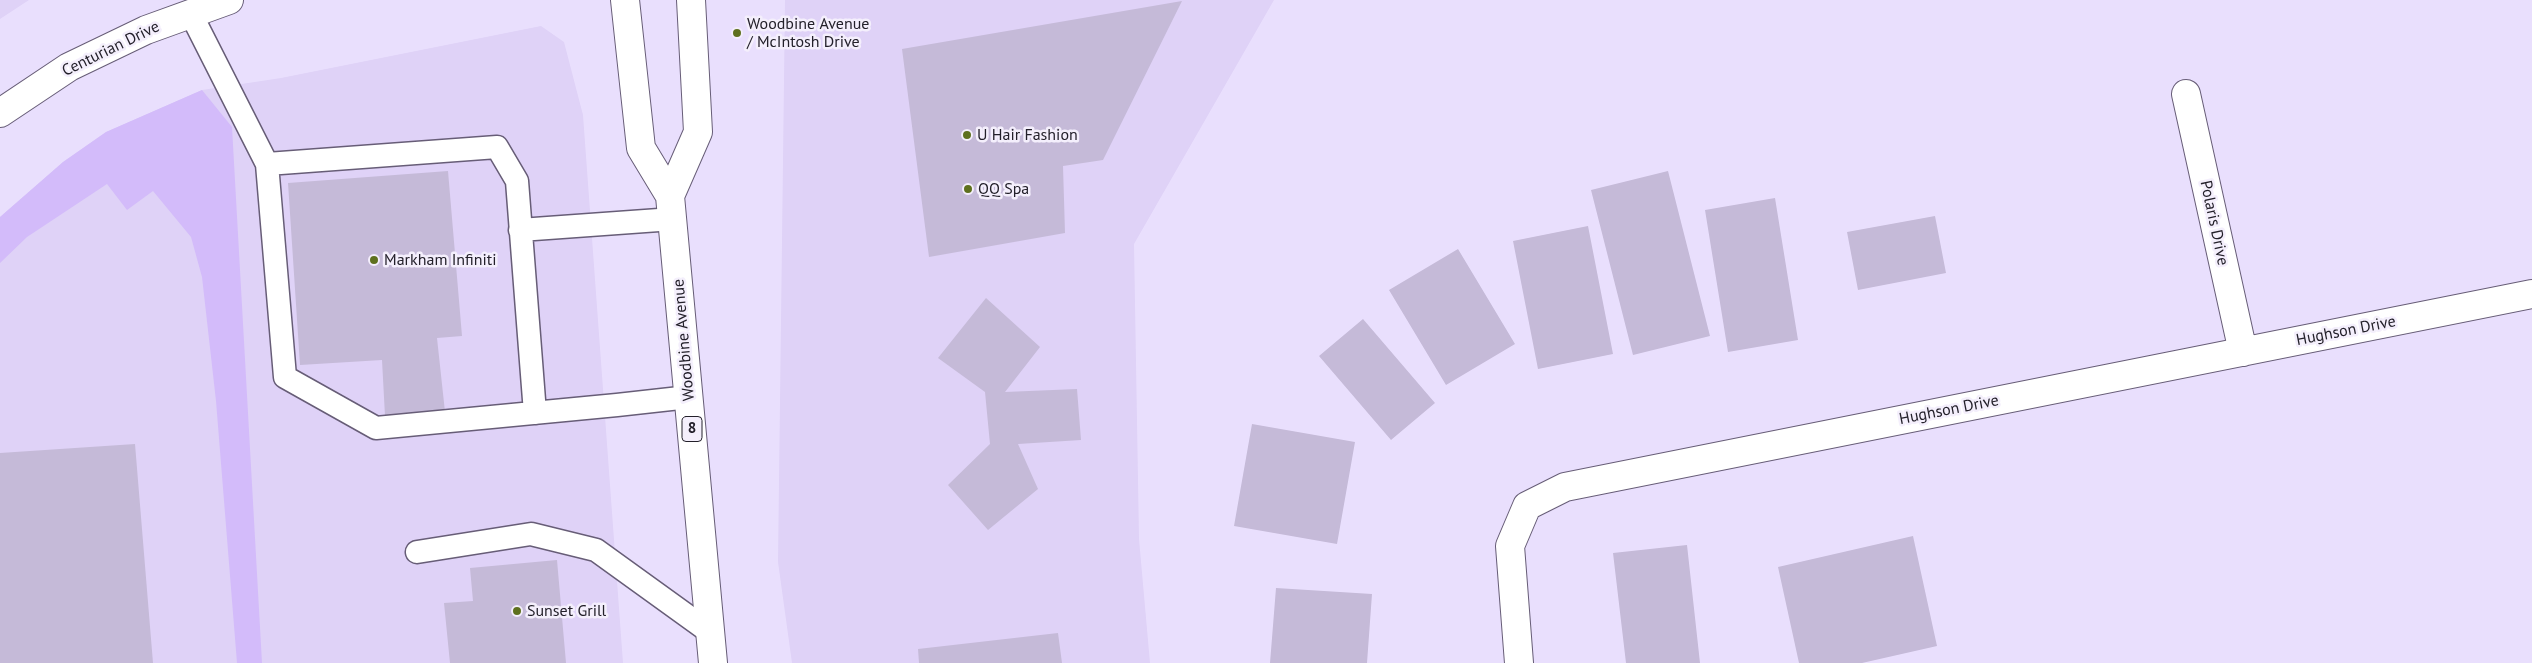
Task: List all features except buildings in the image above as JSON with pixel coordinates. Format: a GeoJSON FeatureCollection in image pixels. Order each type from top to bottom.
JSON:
{"type":"FeatureCollection","features":[{"type":"Feature","properties":{"kind":"street","name":"Woodbine Avenue"},"geometry":{"type":"LineString","coordinates":[[625,0],[641,148],[671,208],[714,663]]}},
{"type":"Feature","properties":{"kind":"street","name":"Woodbine Avenue"},"geometry":{"type":"LineString","coordinates":[[671,208],[698,132],[691,0]]}},
{"type":"Feature","properties":{"kind":"street","name":"Centurian Drive"},"geometry":{"type":"LineString","coordinates":[[0,113],[70,67],[146,30],[225,1]]}},
{"type":"Feature","properties":{"kind":"street","name":"Polaris Drive"},"geometry":{"type":"LineString","coordinates":[[2186,94],[2243,352]]}},
{"type":"Feature","properties":{"kind":"street","name":"Hughson Drive"},"geometry":{"type":"LineString","coordinates":[[1519,663],[1510,546],[1527,506],[1565,487],[2532,294]]}},
{"type":"Feature","properties":{"kind":"lane"},"geometry":{"type":"LineString","coordinates":[[191,14],[267,164],[285,377],[376,428],[689,396]]}},
{"type":"Feature","properties":{"kind":"lane"},"geometry":{"type":"LineString","coordinates":[[267,164],[497,147],[516,181],[535,413]]}},
{"type":"Feature","properties":{"kind":"lane"},"geometry":{"type":"LineString","coordinates":[[520,230],[671,208]]}},
{"type":"Feature","properties":{"kind":"lane"},"geometry":{"type":"LineString","coordinates":[[417,552],[531,534],[596,550],[711,633]]}},
{"type":"Feature","properties":{"kind":"shaded area"},"geometry":{"type":"Polygon","coordinates":[[[0,0],[29,0],[0,19],[0,0]]]}},
{"type":"Feature","properties":{"kind":"shaded area"},"geometry":{"type":"Polygon","coordinates":[[[785,0],[1274,0],[1134,244],[1139,539],[1150,663],[792,663],[778,562],[785,0]]]}},
{"type":"Feature","properties":{"kind":"shaded area"},"geometry":{"type":"Polygon","coordinates":[[[541,26],[564,42],[583,115],[623,663],[0,663],[0,217],[63,162],[106,132],[202,90],[281,78],[541,26]]]}},
{"type":"Feature","properties":{"kind":"shaded area"},"geometry":{"type":"Polygon","coordinates":[[[202,90],[232,127],[262,663],[237,663],[216,401],[202,277],[191,237],[153,191],[127,210],[107,184],[27,237],[0,263],[0,217],[63,162],[106,132],[202,90]]]}},
{"type":"Feature","properties":{"kind":"place","name":"Woodbine Avenue / McIntosh Drive"},"geometry":{"type":"Point","coordinates":[737,33]}},
{"type":"Feature","properties":{"kind":"place","name":"U Hair Fashion"},"geometry":{"type":"Point","coordinates":[967,135]}},
{"type":"Feature","properties":{"kind":"place","name":"QQ Spa"},"geometry":{"type":"Point","coordinates":[968,189]}},
{"type":"Feature","properties":{"kind":"place","name":"Markham Infiniti"},"geometry":{"type":"Point","coordinates":[374,260]}},
{"type":"Feature","properties":{"kind":"place","name":"Sunset Grill"},"geometry":{"type":"Point","coordinates":[517,611]}}]}
